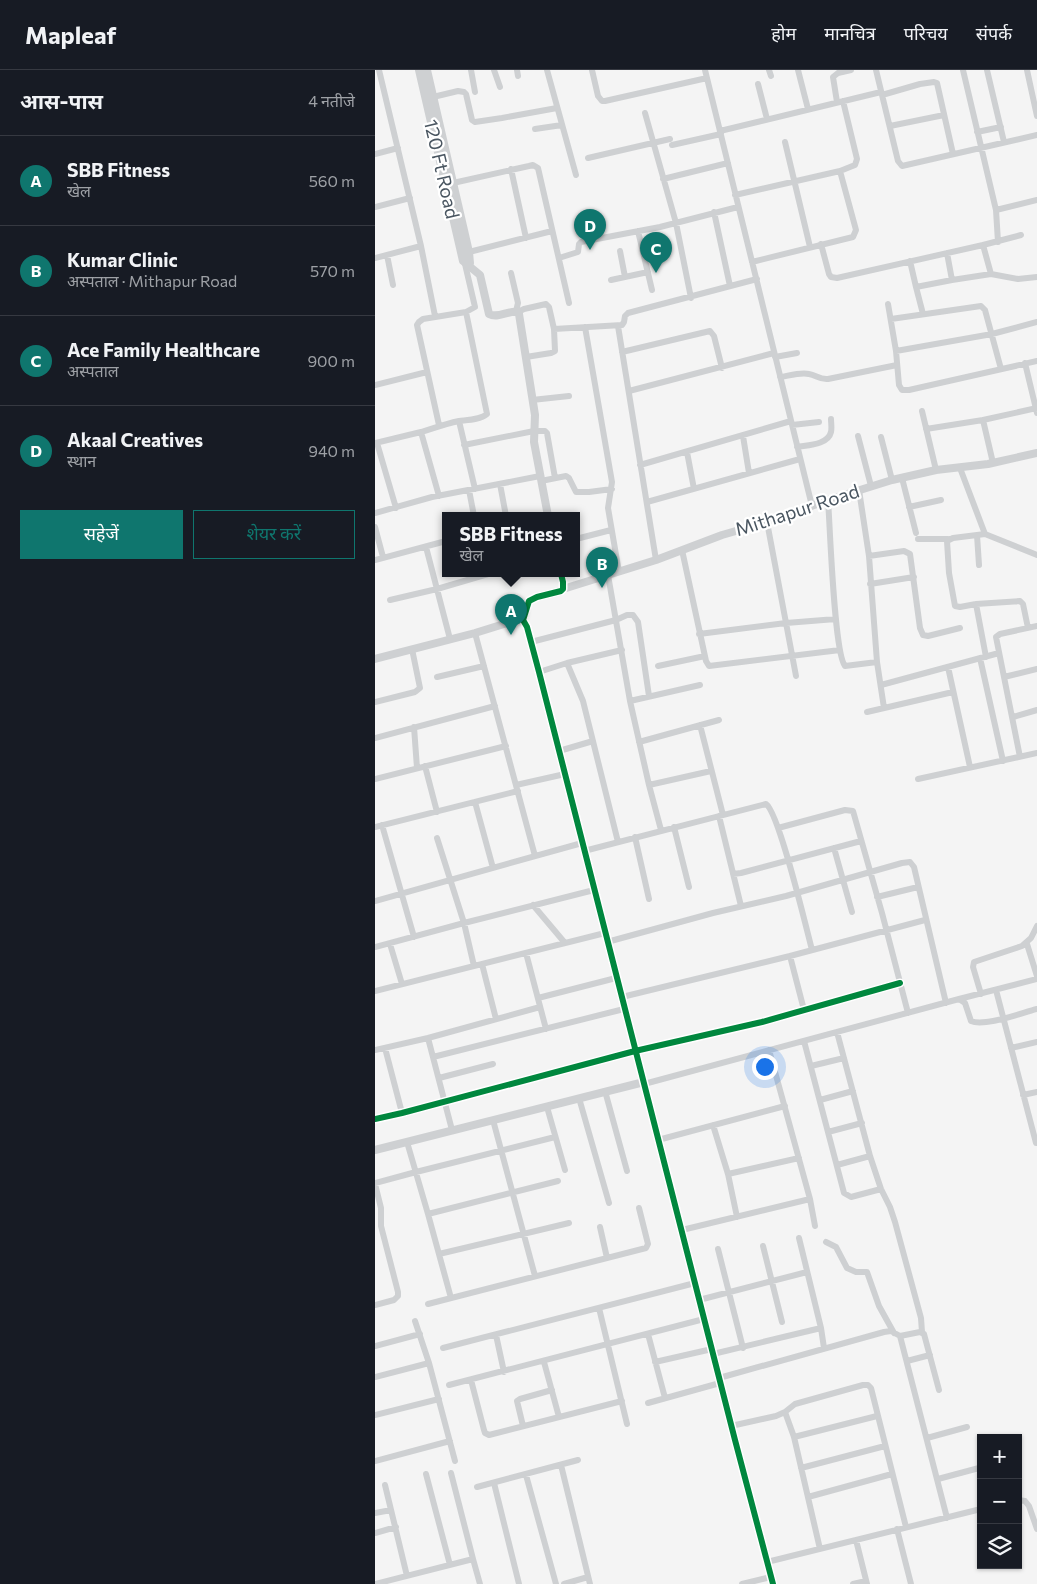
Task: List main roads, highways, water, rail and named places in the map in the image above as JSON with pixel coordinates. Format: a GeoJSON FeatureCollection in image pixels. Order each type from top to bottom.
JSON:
{"type":"FeatureCollection","features":[{"type":"Feature","properties":{"kind":"place","name":"Akaal Creatives"},"geometry":{"type":"Point","coordinates":[590,250]}},
{"type":"Feature","properties":{"kind":"place","name":"Ace Family Healthcare"},"geometry":{"type":"Point","coordinates":[656,273]}},
{"type":"Feature","properties":{"kind":"place","name":"Kumar Clinic"},"geometry":{"type":"Point","coordinates":[602,588]}},
{"type":"Feature","properties":{"kind":"place","name":"SBB Fitness"},"geometry":{"type":"Point","coordinates":[511,635]}}]}
